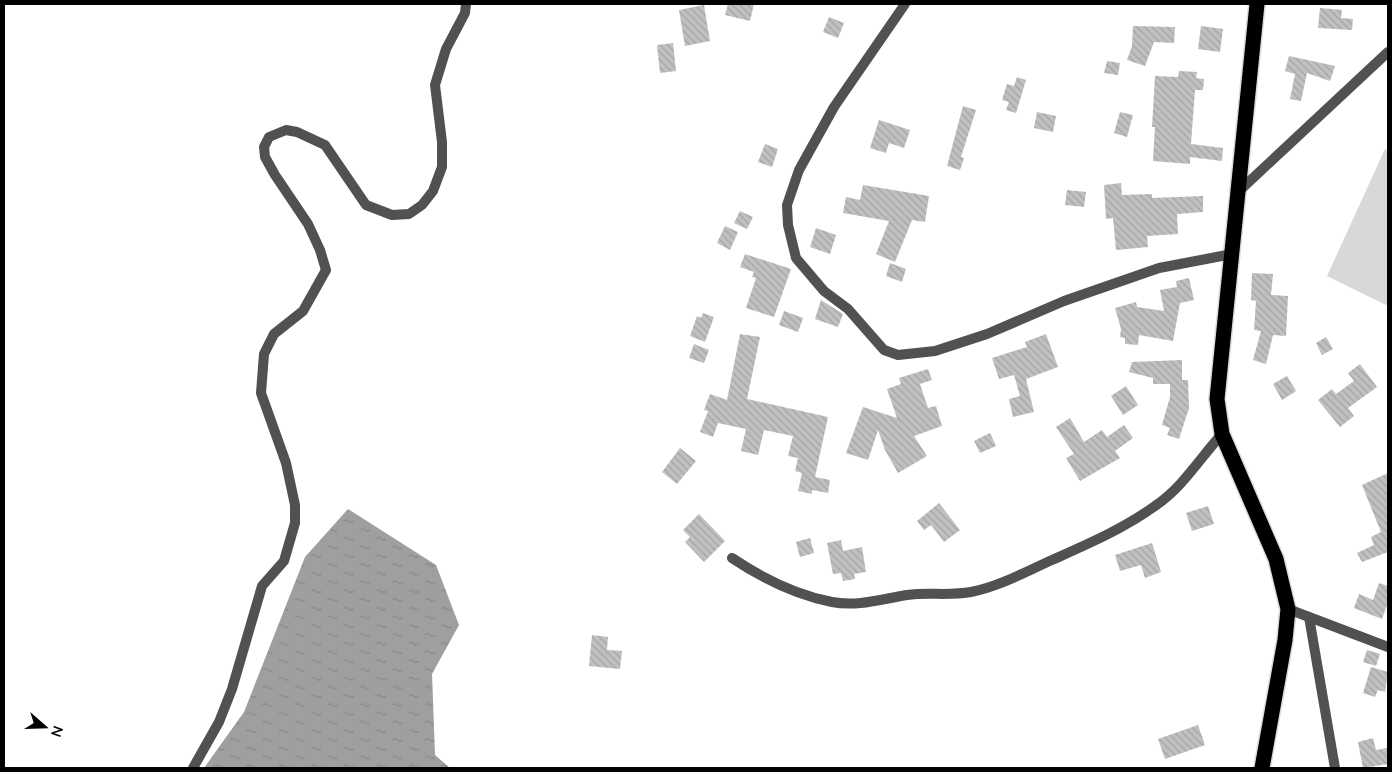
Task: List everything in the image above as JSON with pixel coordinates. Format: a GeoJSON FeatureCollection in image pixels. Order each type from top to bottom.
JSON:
{"type":"FeatureCollection","features":[{"type":"Feature","properties":{"kind":"highway"},"geometry":{"type":"LineString","coordinates":[[1257,4],[1217,399],[1222,434],[1276,559],[1288,609],[1285,640],[1262,768]]}},
{"type":"Feature","properties":{"kind":"street"},"geometry":{"type":"LineString","coordinates":[[193,768],[219,722],[232,689],[262,586],[284,562],[295,524],[295,506],[286,463],[261,393],[264,354],[274,334],[303,311],[326,270],[320,250],[308,224],[275,175],[265,157],[264,147],[269,137],[286,130],[296,132],[325,145],[366,204],[392,215],[409,214],[422,205],[433,191],[442,167],[442,142],[435,85],[446,49],[465,13],[466,4]]}},
{"type":"Feature","properties":{"kind":"street"},"geometry":{"type":"LineString","coordinates":[[904,4],[834,107],[799,170],[788,205],[788,225],[796,258],[824,291],[848,309],[884,350],[898,355],[935,350],[987,334],[1064,302],[1159,268],[1232,254]]}},
{"type":"Feature","properties":{"kind":"street"},"geometry":{"type":"LineString","coordinates":[[1238,192],[1388,52]]}},
{"type":"Feature","properties":{"kind":"street"},"geometry":{"type":"LineString","coordinates":[[732,558],[753,572],[797,593],[833,602],[865,603],[921,593],[969,592],[1004,582],[1094,543],[1156,505],[1188,477],[1203,455],[1222,434]]}},
{"type":"Feature","properties":{"kind":"street"},"geometry":{"type":"LineString","coordinates":[[1288,609],[1388,647]]}},
{"type":"Feature","properties":{"kind":"street"},"geometry":{"type":"LineString","coordinates":[[1310,617],[1336,768]]}},
{"type":"Feature","properties":{"kind":"shaded area"},"geometry":{"type":"Polygon","coordinates":[[[1385,149],[1388,151],[1388,306],[1327,276],[1385,149]]]}},
{"type":"Feature","properties":{"kind":"water"},"geometry":{"type":"Polygon","coordinates":[[[348,509],[436,565],[459,625],[432,674],[435,755],[450,768],[204,768],[244,712],[305,557],[348,509]]]}},
{"type":"Feature","properties":{"kind":"building"},"geometry":{"type":"Polygon","coordinates":[[[728,4],[754,4],[750,21],[725,15],[728,4]]]}},
{"type":"Feature","properties":{"kind":"building"},"geometry":{"type":"Polygon","coordinates":[[[704,5],[710,41],[685,46],[679,10],[704,5]]]}},
{"type":"Feature","properties":{"kind":"building"},"geometry":{"type":"Polygon","coordinates":[[[1320,8],[1342,10],[1341,18],[1353,19],[1352,30],[1318,28],[1320,8]]]}},
{"type":"Feature","properties":{"kind":"building"},"geometry":{"type":"Polygon","coordinates":[[[829,17],[844,23],[838,38],[823,32],[829,17]]]}},
{"type":"Feature","properties":{"kind":"building"},"geometry":{"type":"Polygon","coordinates":[[[1133,26],[1175,27],[1174,43],[1154,42],[1145,66],[1127,60],[1132,46],[1133,26]]]}},
{"type":"Feature","properties":{"kind":"building"},"geometry":{"type":"Polygon","coordinates":[[[1201,26],[1223,29],[1220,52],[1198,49],[1201,26]]]}},
{"type":"Feature","properties":{"kind":"building"},"geometry":{"type":"Polygon","coordinates":[[[673,43],[676,71],[660,73],[657,45],[673,43]]]}},
{"type":"Feature","properties":{"kind":"building"},"geometry":{"type":"Polygon","coordinates":[[[1289,56],[1335,66],[1330,81],[1307,73],[1301,101],[1290,99],[1295,74],[1285,71],[1289,56]]]}},
{"type":"Feature","properties":{"kind":"building"},"geometry":{"type":"Polygon","coordinates":[[[1107,61],[1120,63],[1118,75],[1104,73],[1107,61]]]}},
{"type":"Feature","properties":{"kind":"building"},"geometry":{"type":"Polygon","coordinates":[[[1179,71],[1197,72],[1196,78],[1204,79],[1203,90],[1195,90],[1191,144],[1223,148],[1222,161],[1190,157],[1190,164],[1153,161],[1155,127],[1152,127],[1155,76],[1178,77],[1179,71]]]}},
{"type":"Feature","properties":{"kind":"building"},"geometry":{"type":"Polygon","coordinates":[[[1017,77],[1026,80],[1016,113],[1006,110],[1009,102],[1002,100],[1007,84],[1014,86],[1017,77]]]}},
{"type":"Feature","properties":{"kind":"building"},"geometry":{"type":"Polygon","coordinates":[[[963,106],[976,110],[961,157],[964,158],[960,170],[947,166],[963,106]]]}},
{"type":"Feature","properties":{"kind":"building"},"geometry":{"type":"Polygon","coordinates":[[[1037,112],[1056,116],[1053,132],[1034,128],[1037,112]]]}},
{"type":"Feature","properties":{"kind":"building"},"geometry":{"type":"Polygon","coordinates":[[[1120,112],[1133,115],[1127,137],[1114,133],[1120,112]]]}},
{"type":"Feature","properties":{"kind":"building"},"geometry":{"type":"Polygon","coordinates":[[[879,120],[910,130],[904,148],[889,143],[886,153],[870,148],[879,120]]]}},
{"type":"Feature","properties":{"kind":"building"},"geometry":{"type":"Polygon","coordinates":[[[765,144],[778,149],[772,167],[758,162],[765,144]]]}},
{"type":"Feature","properties":{"kind":"building"},"geometry":{"type":"Polygon","coordinates":[[[1121,183],[1122,195],[1152,194],[1152,198],[1203,196],[1203,212],[1177,214],[1178,234],[1147,236],[1148,247],[1116,250],[1113,218],[1106,219],[1104,185],[1121,183]]]}},
{"type":"Feature","properties":{"kind":"building"},"geometry":{"type":"Polygon","coordinates":[[[863,185],[929,196],[925,222],[912,220],[895,262],[876,254],[889,221],[843,213],[846,197],[860,200],[863,185]]]}},
{"type":"Feature","properties":{"kind":"building"},"geometry":{"type":"Polygon","coordinates":[[[1067,190],[1086,192],[1084,207],[1065,205],[1067,190]]]}},
{"type":"Feature","properties":{"kind":"building"},"geometry":{"type":"Polygon","coordinates":[[[740,211],[753,217],[747,229],[734,223],[740,211]]]}},
{"type":"Feature","properties":{"kind":"building"},"geometry":{"type":"Polygon","coordinates":[[[725,226],[738,232],[730,250],[717,243],[725,226]]]}},
{"type":"Feature","properties":{"kind":"building"},"geometry":{"type":"Polygon","coordinates":[[[816,228],[836,235],[830,254],[810,247],[816,228]]]}},
{"type":"Feature","properties":{"kind":"building"},"geometry":{"type":"Polygon","coordinates":[[[745,254],[791,269],[774,317],[746,308],[756,278],[752,277],[754,272],[740,267],[745,254]]]}},
{"type":"Feature","properties":{"kind":"building"},"geometry":{"type":"Polygon","coordinates":[[[890,263],[906,269],[902,282],[886,276],[890,263]]]}},
{"type":"Feature","properties":{"kind":"building"},"geometry":{"type":"Polygon","coordinates":[[[1252,273],[1273,274],[1271,295],[1288,296],[1286,336],[1273,335],[1266,364],[1253,360],[1261,331],[1254,330],[1256,301],[1251,300],[1252,273]]]}},
{"type":"Feature","properties":{"kind":"building"},"geometry":{"type":"Polygon","coordinates":[[[1189,278],[1194,300],[1180,303],[1173,341],[1139,335],[1138,345],[1125,344],[1125,338],[1120,337],[1121,329],[1115,308],[1136,302],[1137,307],[1164,311],[1160,290],[1177,287],[1176,281],[1189,278]]]}},
{"type":"Feature","properties":{"kind":"building"},"geometry":{"type":"Polygon","coordinates":[[[821,300],[843,314],[838,327],[815,319],[821,300]]]}},
{"type":"Feature","properties":{"kind":"building"},"geometry":{"type":"Polygon","coordinates":[[[784,311],[803,318],[798,332],[779,325],[784,311]]]}},
{"type":"Feature","properties":{"kind":"building"},"geometry":{"type":"Polygon","coordinates":[[[703,313],[714,317],[705,342],[690,336],[697,316],[701,318],[703,313]]]}},
{"type":"Feature","properties":{"kind":"building"},"geometry":{"type":"Polygon","coordinates":[[[740,334],[760,337],[747,399],[828,417],[815,477],[830,480],[828,493],[812,490],[812,494],[798,491],[802,473],[795,471],[798,458],[788,456],[793,436],[764,430],[758,455],[741,451],[746,429],[718,423],[713,437],[700,432],[708,411],[704,410],[710,394],[727,400],[740,334]]]}},
{"type":"Feature","properties":{"kind":"building"},"geometry":{"type":"Polygon","coordinates":[[[1046,334],[1058,367],[1026,379],[1034,412],[1013,417],[1009,399],[1020,396],[1014,375],[999,379],[992,358],[1027,347],[1025,342],[1046,334]]]}},
{"type":"Feature","properties":{"kind":"building"},"geometry":{"type":"Polygon","coordinates":[[[1326,337],[1333,349],[1322,355],[1316,343],[1326,337]]]}},
{"type":"Feature","properties":{"kind":"building"},"geometry":{"type":"Polygon","coordinates":[[[694,344],[709,350],[704,363],[689,358],[694,344]]]}},
{"type":"Feature","properties":{"kind":"building"},"geometry":{"type":"Polygon","coordinates":[[[1182,360],[1182,380],[1188,380],[1189,408],[1179,439],[1167,435],[1170,428],[1162,425],[1170,397],[1170,384],[1153,384],[1153,378],[1129,372],[1132,362],[1182,360]]]}},
{"type":"Feature","properties":{"kind":"building"},"geometry":{"type":"Polygon","coordinates":[[[1360,364],[1377,387],[1348,408],[1354,416],[1340,427],[1318,400],[1332,389],[1336,394],[1354,381],[1348,373],[1360,364]]]}},
{"type":"Feature","properties":{"kind":"building"},"geometry":{"type":"Polygon","coordinates":[[[928,369],[932,380],[920,384],[928,408],[936,406],[942,426],[914,436],[927,456],[898,473],[885,450],[878,430],[868,460],[846,453],[863,407],[897,418],[887,389],[901,384],[899,378],[928,369]]]}},
{"type":"Feature","properties":{"kind":"building"},"geometry":{"type":"Polygon","coordinates":[[[1287,376],[1296,391],[1282,400],[1273,384],[1287,376]]]}},
{"type":"Feature","properties":{"kind":"building"},"geometry":{"type":"Polygon","coordinates":[[[1126,386],[1138,405],[1123,415],[1111,396],[1126,386]]]}},
{"type":"Feature","properties":{"kind":"building"},"geometry":{"type":"Polygon","coordinates":[[[1070,418],[1084,442],[1102,430],[1107,437],[1124,425],[1133,438],[1115,451],[1120,458],[1080,481],[1066,458],[1074,454],[1056,427],[1070,418]]]}},
{"type":"Feature","properties":{"kind":"building"},"geometry":{"type":"Polygon","coordinates":[[[990,433],[996,446],[980,453],[974,441],[990,433]]]}},
{"type":"Feature","properties":{"kind":"building"},"geometry":{"type":"Polygon","coordinates":[[[680,448],[696,461],[677,484],[662,472],[680,448]]]}},
{"type":"Feature","properties":{"kind":"building"},"geometry":{"type":"Polygon","coordinates":[[[1388,473],[1388,552],[1362,562],[1357,553],[1374,545],[1371,537],[1381,532],[1362,485],[1388,473]]]}},
{"type":"Feature","properties":{"kind":"building"},"geometry":{"type":"Polygon","coordinates":[[[939,503],[960,530],[944,542],[931,525],[924,530],[917,521],[939,503]]]}},
{"type":"Feature","properties":{"kind":"building"},"geometry":{"type":"Polygon","coordinates":[[[1208,506],[1214,524],[1192,531],[1186,513],[1208,506]]]}},
{"type":"Feature","properties":{"kind":"building"},"geometry":{"type":"Polygon","coordinates":[[[699,514],[725,541],[704,562],[685,542],[690,537],[683,530],[699,514]]]}},
{"type":"Feature","properties":{"kind":"building"},"geometry":{"type":"Polygon","coordinates":[[[810,538],[814,553],[800,557],[796,542],[810,538]]]}},
{"type":"Feature","properties":{"kind":"building"},"geometry":{"type":"Polygon","coordinates":[[[841,540],[843,551],[862,547],[866,572],[854,574],[855,579],[843,581],[841,573],[833,574],[827,543],[841,540]]]}},
{"type":"Feature","properties":{"kind":"building"},"geometry":{"type":"Polygon","coordinates":[[[1152,543],[1161,572],[1145,578],[1141,565],[1120,571],[1115,555],[1152,543]]]}},
{"type":"Feature","properties":{"kind":"building"},"geometry":{"type":"Polygon","coordinates":[[[1379,583],[1388,586],[1388,602],[1382,619],[1354,608],[1359,594],[1373,600],[1379,583]]]}},
{"type":"Feature","properties":{"kind":"building"},"geometry":{"type":"Polygon","coordinates":[[[592,635],[608,637],[607,650],[622,651],[620,669],[589,666],[592,635]]]}},
{"type":"Feature","properties":{"kind":"building"},"geometry":{"type":"Polygon","coordinates":[[[1367,650],[1380,654],[1376,666],[1363,662],[1367,650]]]}},
{"type":"Feature","properties":{"kind":"building"},"geometry":{"type":"Polygon","coordinates":[[[1371,667],[1388,672],[1385,692],[1378,690],[1375,697],[1363,693],[1371,667]]]}},
{"type":"Feature","properties":{"kind":"building"},"geometry":{"type":"Polygon","coordinates":[[[1198,725],[1205,745],[1165,759],[1158,739],[1198,725]]]}},
{"type":"Feature","properties":{"kind":"building"},"geometry":{"type":"Polygon","coordinates":[[[1373,738],[1376,750],[1387,748],[1388,764],[1363,768],[1358,742],[1373,738]]]}}]}
